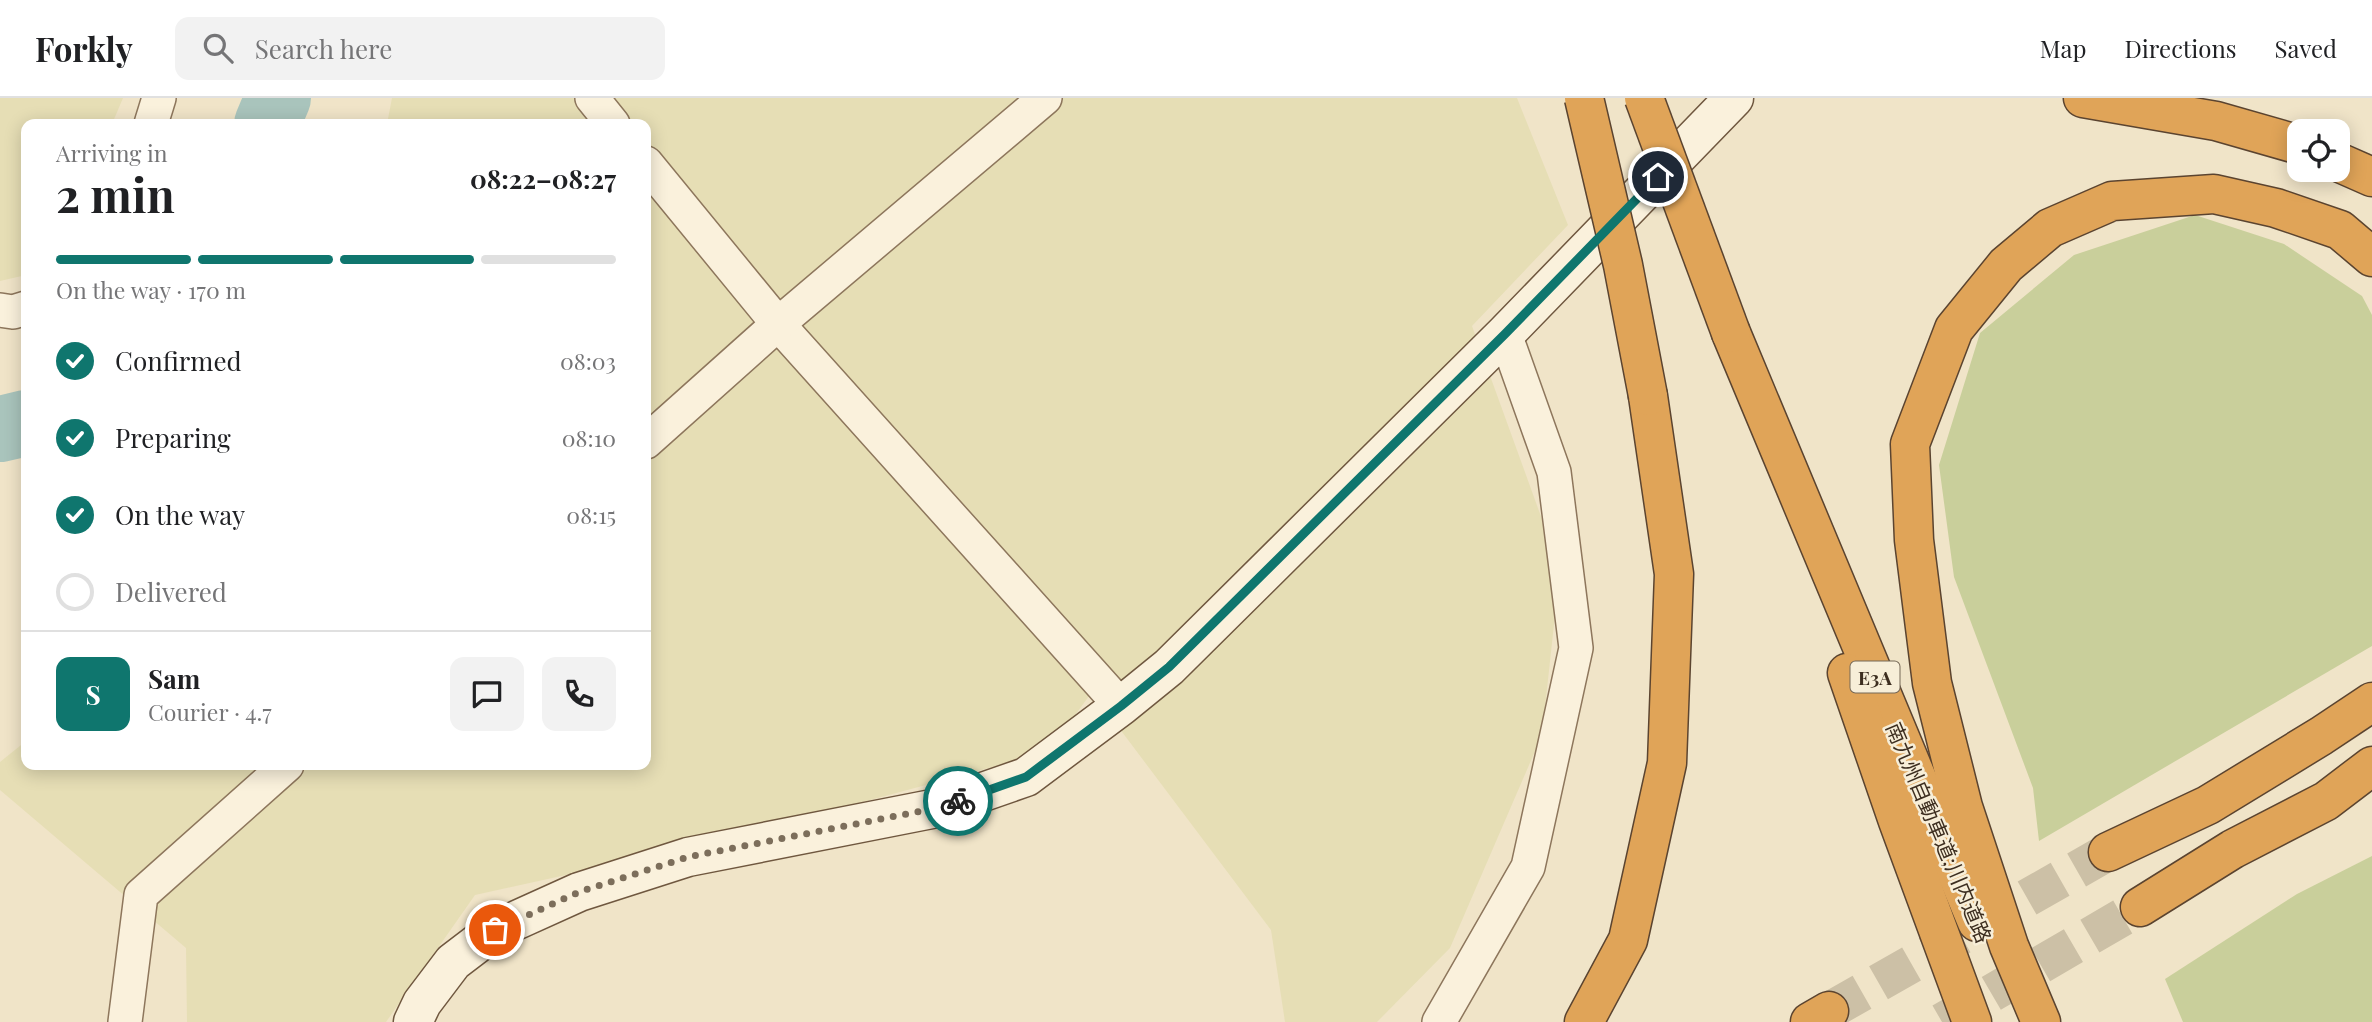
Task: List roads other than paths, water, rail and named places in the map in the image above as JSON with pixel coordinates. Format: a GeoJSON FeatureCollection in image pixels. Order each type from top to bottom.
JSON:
{"type":"FeatureCollection","features":[{"type":"Feature","properties":{"kind":"highway"},"geometry":{"type":"LineString","coordinates":[[1584,98],[1623,265],[1648,396],[1674,574],[1667,763],[1628,940],[1584,1022]]}},
{"type":"Feature","properties":{"kind":"highway","name":"南九州自動車道;川内道路"},"geometry":{"type":"LineString","coordinates":[[1644,98],[1731,333],[1898,821],[1972,1022]]}},
{"type":"Feature","properties":{"kind":"highway"},"geometry":{"type":"LineString","coordinates":[[2083,98],[2216,121],[2287,141]]}},
{"type":"Feature","properties":{"kind":"highway"},"geometry":{"type":"LineString","coordinates":[[2350,167],[2372,177]]}},
{"type":"Feature","properties":{"kind":"highway"},"geometry":{"type":"LineString","coordinates":[[2040,1022],[2009,946],[1963,807],[1932,683],[1916,553],[1910,444],[1954,329],[2006,265],[2050,228],[2112,201],[2214,194],[2276,208],[2340,230],[2372,257]]}},
{"type":"Feature","properties":{"kind":"highway","name":"南九州自動車道;川内道路"},"geometry":{"type":"LineString","coordinates":[[1731,333],[2019,1022]]}},
{"type":"Feature","properties":{"kind":"highway"},"geometry":{"type":"LineString","coordinates":[[2108,852],[2208,805],[2372,702]]}},
{"type":"Feature","properties":{"kind":"highway"},"geometry":{"type":"LineString","coordinates":[[2140,907],[2233,849],[2326,802],[2372,766]]}},
{"type":"Feature","properties":{"kind":"street"},"geometry":{"type":"LineString","coordinates":[[153,119],[159,98]]}},
{"type":"Feature","properties":{"kind":"street"},"geometry":{"type":"LineString","coordinates":[[592,98],[609,119]]}},
{"type":"Feature","properties":{"kind":"street"},"geometry":{"type":"LineString","coordinates":[[651,438],[778,324],[1045,98]]}},
{"type":"Feature","properties":{"kind":"street"},"geometry":{"type":"LineString","coordinates":[[413,1022],[422,1003],[453,962],[495,930],[579,892],[688,857],[937,808],[1026,777],[1169,667],[1505,334],[1734,98]]}},
{"type":"Feature","properties":{"kind":"street"},"geometry":{"type":"LineString","coordinates":[[651,169],[778,324],[1121,706]]}},
{"type":"Feature","properties":{"kind":"street"},"geometry":{"type":"LineString","coordinates":[[0,310],[13,312],[21,310]]}},
{"type":"Feature","properties":{"kind":"street"},"geometry":{"type":"LineString","coordinates":[[1439,1022],[1528,867],[1576,648],[1554,472],[1505,334]]}},
{"type":"Feature","properties":{"kind":"street"},"geometry":{"type":"LineString","coordinates":[[125,1022],[141,895],[281,770]]}},
{"type":"Feature","properties":{"kind":"waterway"},"geometry":{"type":"LineString","coordinates":[[269,119],[278,98]]}},
{"type":"Feature","properties":{"kind":"waterway"},"geometry":{"type":"LineString","coordinates":[[0,429],[21,424]]}},
{"type":"Feature","properties":{"kind":"tunnel"},"geometry":{"type":"LineString","coordinates":[[1829,1011],[2108,852]]}},
{"type":"Feature","properties":{"kind":"tunnel"},"geometry":{"type":"LineString","coordinates":[[1942,1022],[2140,907]]}}]}
